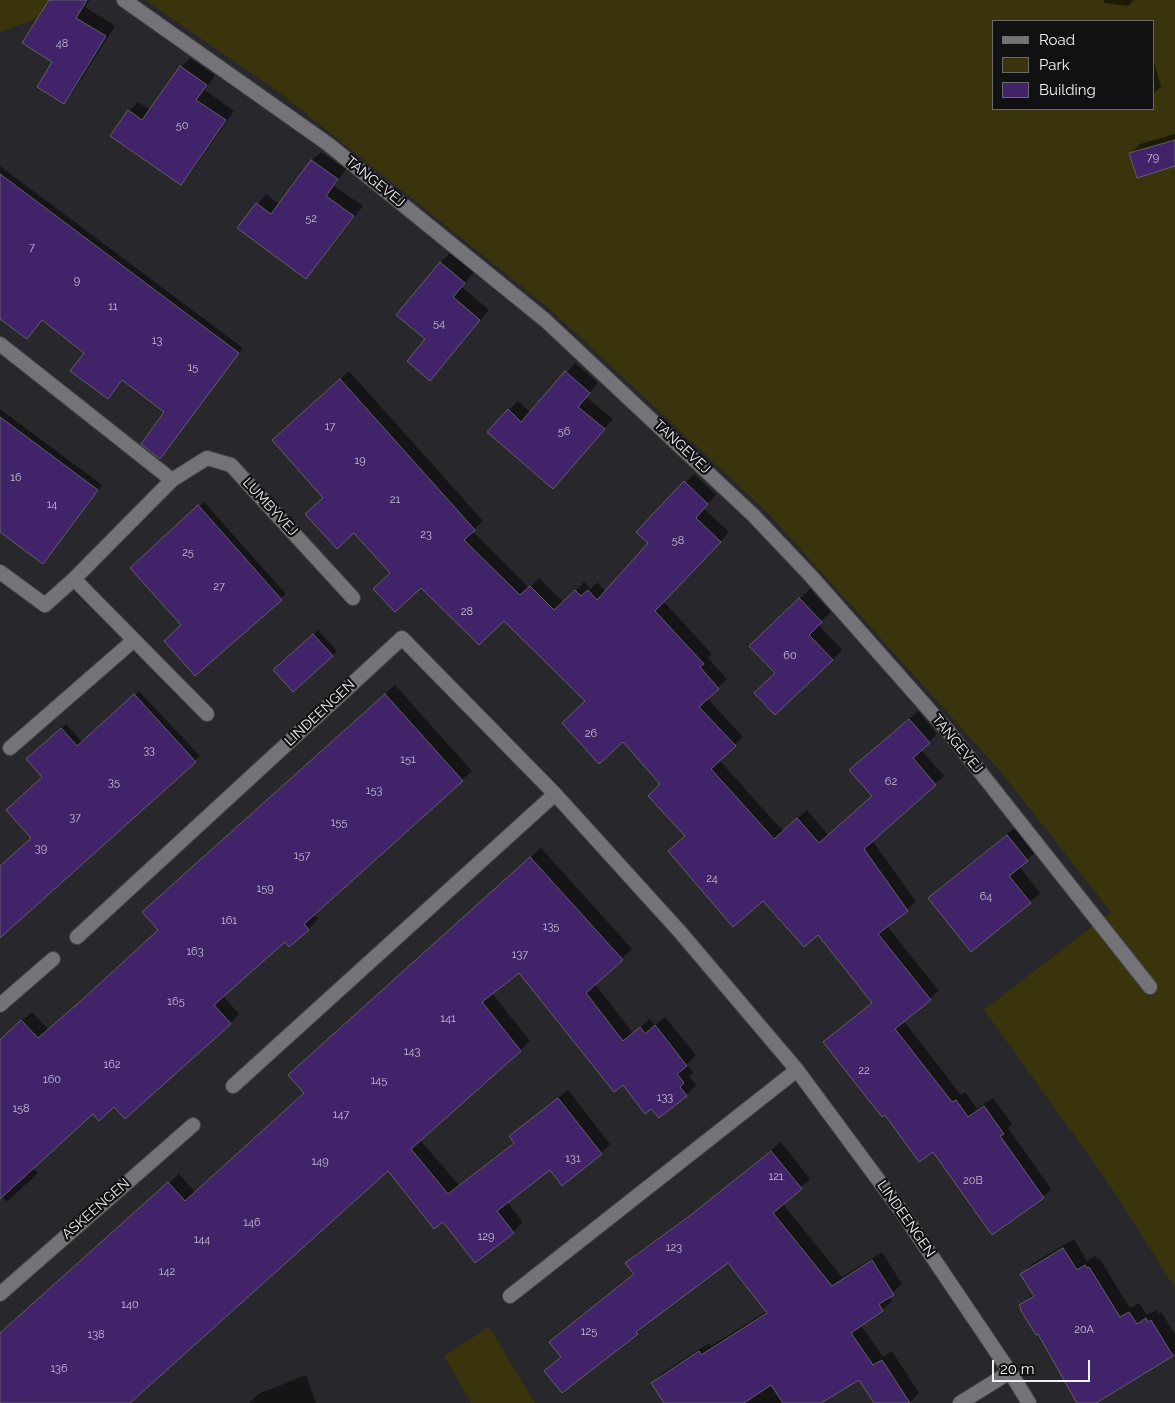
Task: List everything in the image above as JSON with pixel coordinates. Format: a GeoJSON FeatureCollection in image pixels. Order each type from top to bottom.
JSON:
{"type":"FeatureCollection","features":[{"type":"Feature","properties":{"kind":"street","name":"TANGEVEJ"},"geometry":{"type":"LineString","coordinates":[[124,0],[328,144],[532,310],[753,514],[810,575],[947,730],[1150,987]]}},
{"type":"Feature","properties":{"kind":"street"},"geometry":{"type":"LineString","coordinates":[[0,344],[172,480]]}},
{"type":"Feature","properties":{"kind":"street","name":"LUMBYVEJ"},"geometry":{"type":"LineString","coordinates":[[0,572],[45,605],[74,579],[172,480],[207,458],[231,465],[354,598]]}},
{"type":"Feature","properties":{"kind":"street"},"geometry":{"type":"LineString","coordinates":[[74,579],[207,714]]}},
{"type":"Feature","properties":{"kind":"street","name":"LINDEENGEN"},"geometry":{"type":"LineString","coordinates":[[77,937],[402,638],[555,794],[681,933],[797,1070],[902,1212],[1029,1403]]}},
{"type":"Feature","properties":{"kind":"street"},"geometry":{"type":"LineString","coordinates":[[10,748],[134,640]]}},
{"type":"Feature","properties":{"kind":"street"},"geometry":{"type":"LineString","coordinates":[[233,1086],[555,794]]}},
{"type":"Feature","properties":{"kind":"street"},"geometry":{"type":"LineString","coordinates":[[0,1005],[53,959]]}},
{"type":"Feature","properties":{"kind":"street"},"geometry":{"type":"LineString","coordinates":[[510,1296],[797,1070]]}},
{"type":"Feature","properties":{"kind":"street","name":"ASKEENGEN"},"geometry":{"type":"LineString","coordinates":[[0,1294],[193,1125]]}},
{"type":"Feature","properties":{"kind":"street"},"geometry":{"type":"LineString","coordinates":[[960,1403],[1010,1372]]}},
{"type":"Feature","properties":{"kind":"green space"},"geometry":{"type":"Polygon","coordinates":[[[0,0],[87,0],[0,32],[0,0]]]}},
{"type":"Feature","properties":{"kind":"green space"},"geometry":{"type":"Polygon","coordinates":[[[145,0],[1175,0],[1175,1288],[1107,1181],[984,1010],[1111,912],[1001,772],[769,514],[551,310],[280,93],[145,0]]]}},
{"type":"Feature","properties":{"kind":"green space"},"geometry":{"type":"Polygon","coordinates":[[[489,1327],[535,1403],[471,1403],[444,1356],[489,1327]]]}},
{"type":"Feature","properties":{"kind":"building"},"geometry":{"type":"Polygon","coordinates":[[[49,0],[87,0],[76,18],[106,36],[64,104],[37,87],[52,62],[22,43],[49,0]]]}},
{"type":"Feature","properties":{"kind":"building"},"geometry":{"type":"Polygon","coordinates":[[[180,66],[207,85],[196,100],[226,120],[181,185],[110,136],[128,110],[142,120],[180,66]]]}},
{"type":"Feature","properties":{"kind":"building"},"geometry":{"type":"Polygon","coordinates":[[[1175,140],[1175,166],[1137,178],[1129,153],[1175,140]]]}},
{"type":"Feature","properties":{"kind":"building"},"geometry":{"type":"Polygon","coordinates":[[[311,160],[338,179],[326,196],[354,216],[306,279],[237,228],[256,203],[271,214],[311,160]]]}},
{"type":"Feature","properties":{"kind":"building"},"geometry":{"type":"Polygon","coordinates":[[[0,174],[239,353],[160,459],[141,444],[164,412],[122,380],[108,399],[70,371],[84,353],[42,320],[27,339],[0,319],[0,174]]]}},
{"type":"Feature","properties":{"kind":"building"},"geometry":{"type":"Polygon","coordinates":[[[440,262],[465,283],[453,297],[480,320],[430,381],[407,361],[425,339],[396,315],[440,262]]]}},
{"type":"Feature","properties":{"kind":"building"},"geometry":{"type":"Polygon","coordinates":[[[565,371],[590,393],[578,407],[605,429],[553,489],[487,432],[508,409],[521,422],[565,371]]]}},
{"type":"Feature","properties":{"kind":"building"},"geometry":{"type":"Polygon","coordinates":[[[340,379],[475,530],[464,540],[520,595],[530,586],[554,610],[575,590],[581,596],[588,590],[597,600],[648,543],[636,532],[684,481],[708,504],[696,518],[721,542],[655,611],[704,664],[700,667],[719,689],[699,707],[736,746],[711,769],[774,839],[797,818],[819,843],[872,796],[849,770],[909,719],[930,743],[913,758],[936,785],[864,849],[908,911],[878,934],[931,1000],[895,1029],[952,1102],[956,1100],[968,1117],[984,1106],[1004,1134],[1000,1136],[1044,1198],[992,1235],[933,1152],[919,1162],[885,1115],[882,1117],[823,1042],[872,1003],[818,935],[804,947],[763,901],[733,927],[668,851],[685,836],[648,796],[660,784],[623,742],[599,764],[562,723],[585,701],[504,621],[479,645],[421,588],[395,612],[373,589],[390,573],[354,533],[337,549],[305,514],[323,498],[272,440],[340,379]]]}},
{"type":"Feature","properties":{"kind":"building"},"geometry":{"type":"Polygon","coordinates":[[[0,417],[98,490],[43,564],[0,532],[0,417]]]}},
{"type":"Feature","properties":{"kind":"building"},"geometry":{"type":"Polygon","coordinates":[[[198,505],[282,600],[195,676],[164,641],[181,625],[130,568],[198,505]]]}},
{"type":"Feature","properties":{"kind":"building"},"geometry":{"type":"Polygon","coordinates":[[[799,598],[822,622],[809,635],[833,660],[775,715],[754,693],[775,673],[749,646],[799,598]]]}},
{"type":"Feature","properties":{"kind":"building"},"geometry":{"type":"Polygon","coordinates":[[[313,634],[333,656],[293,692],[273,670],[313,634]]]}},
{"type":"Feature","properties":{"kind":"building"},"geometry":{"type":"Polygon","coordinates":[[[134,694],[196,762],[0,938],[0,866],[31,838],[6,810],[42,777],[26,759],[61,728],[77,746],[134,694]]]}},
{"type":"Feature","properties":{"kind":"building"},"geometry":{"type":"Polygon","coordinates":[[[385,694],[463,781],[304,924],[309,930],[289,947],[285,942],[214,1005],[231,1024],[125,1119],[114,1107],[99,1121],[93,1114],[0,1199],[0,1040],[21,1020],[38,1038],[83,999],[158,930],[142,912],[385,694]]]}},
{"type":"Feature","properties":{"kind":"building"},"geometry":{"type":"Polygon","coordinates":[[[1007,835],[1028,861],[1009,876],[1031,903],[971,952],[928,898],[1007,835]]]}},
{"type":"Feature","properties":{"kind":"building"},"geometry":{"type":"Polygon","coordinates":[[[530,857],[623,960],[586,993],[623,1041],[640,1027],[645,1034],[655,1025],[687,1066],[677,1074],[684,1083],[680,1087],[687,1096],[659,1118],[651,1109],[645,1114],[623,1085],[614,1092],[519,973],[482,1002],[521,1051],[411,1149],[448,1194],[514,1143],[509,1136],[558,1098],[602,1154],[562,1186],[550,1170],[497,1211],[514,1233],[475,1263],[443,1222],[434,1229],[388,1171],[130,1403],[0,1403],[0,1333],[168,1182],[185,1201],[304,1093],[288,1075],[530,857]]]}},
{"type":"Feature","properties":{"kind":"building"},"geometry":{"type":"Polygon","coordinates":[[[771,1151],[802,1189],[773,1213],[832,1286],[872,1260],[894,1295],[879,1304],[883,1311],[851,1333],[873,1365],[882,1360],[910,1403],[874,1403],[859,1380],[821,1403],[783,1403],[771,1385],[744,1403],[664,1403],[651,1383],[699,1351],[701,1355],[767,1313],[728,1263],[636,1332],[638,1334],[562,1393],[544,1371],[561,1357],[549,1342],[634,1274],[625,1263],[692,1214],[771,1151]]]}},
{"type":"Feature","properties":{"kind":"building"},"geometry":{"type":"Polygon","coordinates":[[[1063,1248],[1077,1270],[1085,1265],[1087,1268],[1089,1267],[1120,1317],[1129,1312],[1137,1324],[1146,1318],[1148,1322],[1151,1320],[1173,1356],[1096,1403],[1077,1403],[1038,1334],[1036,1335],[1019,1305],[1034,1296],[1020,1274],[1063,1248]]]}}]}
